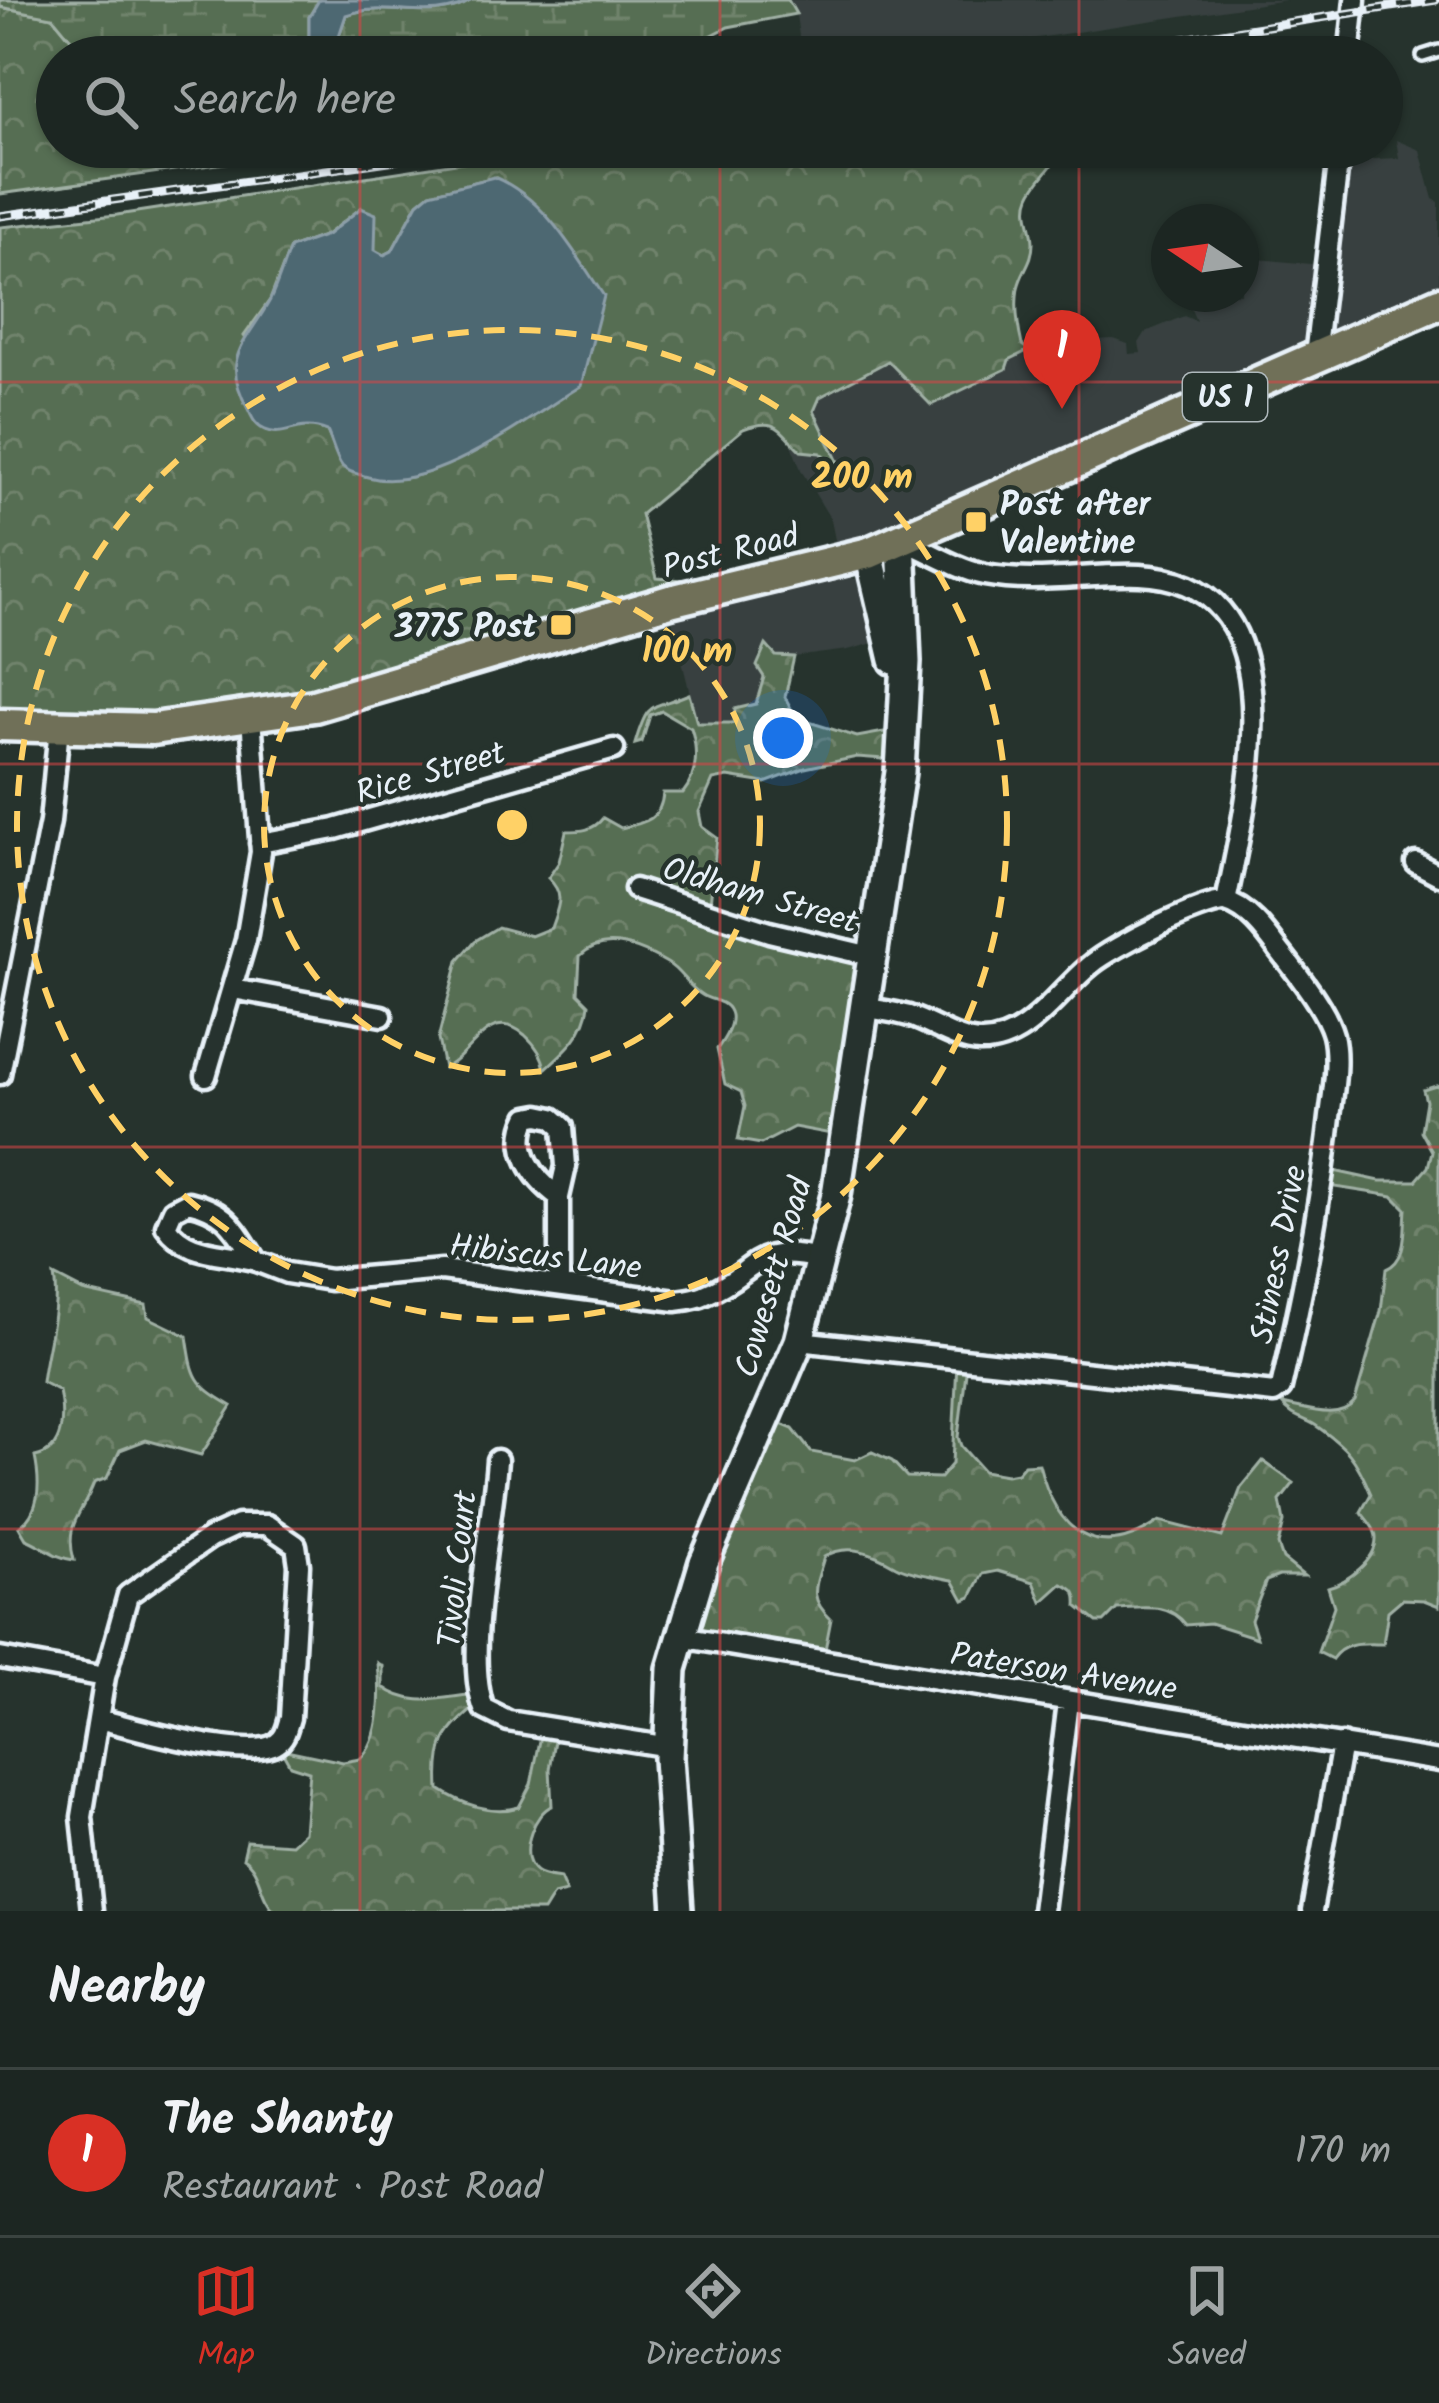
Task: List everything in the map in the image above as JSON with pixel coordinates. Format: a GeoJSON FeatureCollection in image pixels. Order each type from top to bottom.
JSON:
{"type":"FeatureCollection","features":[{"type":"Feature","properties":{"kind":"main road","name":"Post Road"},"geometry":{"type":"LineString","coordinates":[[0,724],[153,729],[314,706],[670,601],[869,554],[1438,306]]}},
{"type":"Feature","properties":{"kind":"main road","name":"Cowesett Road"},"geometry":{"type":"LineString","coordinates":[[678,1911],[669,1747],[672,1669],[735,1482],[799,1341],[836,1195],[904,720],[907,662],[901,539]]}},
{"type":"Feature","properties":{"kind":"main road","name":"Cowesett Road"},"geometry":{"type":"LineString","coordinates":[[869,554],[904,720]]}},
{"type":"Feature","properties":{"kind":"street"},"geometry":{"type":"LineString","coordinates":[[1351,36],[1355,0]]}},
{"type":"Feature","properties":{"kind":"street"},"geometry":{"type":"LineString","coordinates":[[1316,356],[1338,168]]}},
{"type":"Feature","properties":{"kind":"street"},"geometry":{"type":"LineString","coordinates":[[863,1007],[910,1016],[979,1042],[1011,1035],[1043,1012],[1094,962],[1213,901],[1226,902],[1241,826],[1254,687],[1246,652],[1215,604],[1187,583],[1144,575],[983,575],[901,539]]}},
{"type":"Feature","properties":{"kind":"street"},"geometry":{"type":"LineString","coordinates":[[206,1076],[246,940],[260,843],[251,717]]}},
{"type":"Feature","properties":{"kind":"street"},"geometry":{"type":"LineString","coordinates":[[0,1074],[50,822],[59,727]]}},
{"type":"Feature","properties":{"kind":"street","name":"Rice Street"},"geometry":{"type":"LineString","coordinates":[[260,843],[334,829],[614,749]]}},
{"type":"Feature","properties":{"kind":"street"},"geometry":{"type":"LineString","coordinates":[[1416,863],[1439,874]]}},
{"type":"Feature","properties":{"kind":"street","name":"Oldham Street"},"geometry":{"type":"LineString","coordinates":[[635,889],[769,932],[872,956]]}},
{"type":"Feature","properties":{"kind":"street","name":"Stiness Drive"},"geometry":{"type":"LineString","coordinates":[[799,1341],[1274,1393],[1281,1388],[1309,1268],[1326,1159],[1333,1035],[1304,983],[1265,931],[1226,902]]}},
{"type":"Feature","properties":{"kind":"street"},"geometry":{"type":"LineString","coordinates":[[233,989],[382,1016]]}},
{"type":"Feature","properties":{"kind":"street"},"geometry":{"type":"LineString","coordinates":[[559,1197],[559,1284]]}},
{"type":"Feature","properties":{"kind":"street","name":"Hibiscus Lane"},"geometry":{"type":"LineString","coordinates":[[256,1261],[214,1208],[188,1202],[172,1210],[166,1226],[188,1247],[330,1280],[442,1270],[676,1301],[705,1295],[758,1259],[785,1251],[819,1258]]}},
{"type":"Feature","properties":{"kind":"street","name":"Tivoli Court"},"geometry":{"type":"LineString","coordinates":[[497,1460],[476,1654],[477,1691],[484,1709],[508,1721],[669,1747]]}},
{"type":"Feature","properties":{"kind":"street"},"geometry":{"type":"LineString","coordinates":[[92,1911],[82,1817],[105,1677],[128,1595],[210,1538],[238,1525],[267,1525],[296,1545],[299,1565],[290,1718],[284,1737],[273,1746],[256,1749],[223,1746],[166,1738],[99,1719]]}},
{"type":"Feature","properties":{"kind":"street","name":"Paterson Avenue"},"geometry":{"type":"LineString","coordinates":[[680,1636],[1439,1762]]}},
{"type":"Feature","properties":{"kind":"street"},"geometry":{"type":"LineString","coordinates":[[0,1658],[105,1677]]}},
{"type":"Feature","properties":{"kind":"street"},"geometry":{"type":"LineString","coordinates":[[1042,1911],[1068,1702]]}},
{"type":"Feature","properties":{"kind":"street"},"geometry":{"type":"LineString","coordinates":[[1312,1911],[1342,1744]]}},
{"type":"Feature","properties":{"kind":"lane"},"geometry":{"type":"LineString","coordinates":[[1424,56],[1439,51]]}},
{"type":"Feature","properties":{"kind":"shaded area"},"geometry":{"type":"Polygon","coordinates":[[[788,0],[1286,0],[1050,36],[799,36],[788,0]]]}},
{"type":"Feature","properties":{"kind":"shaded area"},"geometry":{"type":"Polygon","coordinates":[[[1403,143],[1420,150],[1433,199],[1439,202],[1439,304],[839,560],[831,520],[791,445],[838,464],[814,411],[820,396],[888,361],[932,405],[1047,342],[1114,339],[1128,344],[1129,354],[1141,353],[1139,343],[1146,332],[1184,316],[1196,321],[1192,312],[1259,312],[1259,259],[1322,265],[1338,168],[1403,168],[1403,143]]]}},
{"type":"Feature","properties":{"kind":"shaded area"},"geometry":{"type":"Polygon","coordinates":[[[823,568],[856,579],[874,592],[888,639],[794,657],[776,656],[771,647],[759,655],[757,666],[764,677],[756,704],[734,723],[697,723],[668,603],[823,568]]]}},
{"type":"Feature","properties":{"kind":"green space"},"geometry":{"type":"Polygon","coordinates":[[[0,0],[319,0],[309,17],[309,36],[69,36],[53,17],[0,7],[0,0]]]}},
{"type":"Feature","properties":{"kind":"green space"},"geometry":{"type":"Polygon","coordinates":[[[472,0],[788,0],[796,14],[728,27],[710,36],[339,36],[346,15],[361,11],[425,12],[472,0]]]}},
{"type":"Feature","properties":{"kind":"green space"},"geometry":{"type":"Polygon","coordinates":[[[0,7],[53,17],[69,36],[36,36],[36,168],[189,168],[0,194],[0,7]]]}},
{"type":"Feature","properties":{"kind":"green space"},"geometry":{"type":"Polygon","coordinates":[[[423,168],[1050,168],[1028,202],[1033,250],[1017,302],[1022,345],[1029,350],[1009,360],[1006,369],[931,405],[888,361],[820,397],[814,411],[840,466],[820,453],[801,451],[776,427],[755,426],[743,429],[641,514],[657,578],[736,584],[299,707],[0,724],[0,227],[117,215],[423,168]],[[495,177],[430,193],[418,203],[392,251],[384,255],[374,251],[361,208],[326,235],[290,248],[270,300],[244,336],[310,424],[327,431],[342,466],[393,479],[434,470],[468,455],[495,177]]]}},
{"type":"Feature","properties":{"kind":"green space"},"geometry":{"type":"Polygon","coordinates":[[[766,645],[776,656],[794,657],[785,697],[796,718],[857,737],[895,730],[898,760],[857,757],[765,783],[728,777],[713,780],[699,812],[702,827],[717,838],[709,913],[866,958],[842,1136],[794,1127],[761,1144],[738,1140],[745,1106],[741,1092],[725,1084],[717,1049],[729,1029],[729,1010],[697,992],[667,963],[624,944],[601,944],[580,956],[578,993],[589,1004],[584,1024],[545,1069],[529,1039],[501,1025],[481,1035],[444,1068],[438,1039],[458,961],[475,941],[498,927],[531,936],[551,928],[559,896],[548,878],[559,862],[566,831],[591,828],[603,818],[621,828],[637,824],[655,815],[663,793],[683,793],[695,762],[691,728],[662,711],[650,715],[642,742],[635,744],[643,719],[652,708],[689,694],[697,723],[734,723],[735,709],[756,704],[764,677],[757,666],[766,645]]]}},
{"type":"Feature","properties":{"kind":"green space"},"geometry":{"type":"Polygon","coordinates":[[[1439,1085],[1439,1606],[1402,1599],[1388,1611],[1383,1644],[1348,1646],[1332,1659],[1318,1652],[1334,1606],[1328,1587],[1352,1575],[1372,1554],[1376,1535],[1361,1512],[1371,1494],[1343,1447],[1282,1404],[1331,1412],[1355,1401],[1381,1311],[1386,1269],[1401,1252],[1406,1209],[1393,1196],[1322,1185],[1325,1169],[1380,1181],[1416,1181],[1428,1167],[1432,1151],[1421,1131],[1423,1090],[1439,1085]]]}},
{"type":"Feature","properties":{"kind":"green space"},"geometry":{"type":"Polygon","coordinates":[[[54,1276],[83,1291],[146,1305],[148,1317],[187,1336],[198,1378],[232,1406],[201,1455],[146,1440],[120,1450],[107,1478],[94,1483],[76,1520],[71,1537],[74,1560],[26,1539],[19,1527],[35,1505],[35,1457],[52,1448],[62,1421],[59,1391],[42,1382],[54,1314],[54,1276]]]}},
{"type":"Feature","properties":{"kind":"green space"},"geometry":{"type":"Polygon","coordinates":[[[957,1362],[967,1364],[958,1437],[961,1446],[983,1471],[1006,1475],[1024,1465],[1039,1464],[1056,1507],[1082,1534],[1116,1540],[1160,1521],[1222,1537],[1241,1488],[1263,1461],[1294,1483],[1280,1501],[1284,1522],[1278,1545],[1283,1559],[1304,1576],[1266,1581],[1251,1620],[1257,1638],[1210,1623],[1186,1625],[1172,1613],[1155,1608],[1117,1609],[1104,1622],[1097,1622],[1077,1606],[1075,1592],[1066,1586],[1062,1584],[1042,1602],[1034,1582],[998,1571],[983,1574],[971,1597],[964,1600],[953,1580],[909,1571],[861,1551],[842,1550],[824,1557],[816,1584],[819,1604],[831,1619],[823,1660],[682,1637],[769,1419],[793,1429],[811,1452],[855,1460],[872,1452],[892,1461],[907,1477],[940,1478],[952,1464],[957,1362]]]}},
{"type":"Feature","properties":{"kind":"green space"},"geometry":{"type":"Polygon","coordinates":[[[378,1663],[383,1666],[383,1687],[406,1698],[477,1694],[479,1704],[451,1731],[439,1760],[439,1789],[467,1803],[498,1810],[519,1807],[531,1784],[542,1731],[556,1735],[550,1769],[552,1806],[535,1823],[528,1851],[535,1870],[560,1878],[566,1892],[553,1895],[543,1911],[275,1911],[270,1905],[243,1858],[247,1841],[291,1844],[304,1832],[309,1771],[290,1765],[281,1749],[343,1762],[360,1759],[376,1727],[378,1663]]]}},
{"type":"Feature","properties":{"kind":"water"},"geometry":{"type":"Polygon","coordinates":[[[319,0],[472,0],[441,11],[377,10],[346,15],[339,36],[309,36],[309,17],[319,0]]]}},
{"type":"Feature","properties":{"kind":"water"},"geometry":{"type":"Polygon","coordinates":[[[494,177],[543,212],[604,296],[581,386],[449,465],[393,480],[344,468],[327,431],[308,427],[273,432],[259,426],[240,391],[236,363],[270,300],[290,248],[327,235],[361,208],[376,214],[375,250],[384,255],[392,251],[418,203],[430,193],[494,177]]]}},
{"type":"Feature","properties":{"kind":"railway"},"geometry":{"type":"LineString","coordinates":[[1202,36],[1436,0]]}},
{"type":"Feature","properties":{"kind":"railway"},"geometry":{"type":"LineString","coordinates":[[0,216],[339,168]]}},
{"type":"Feature","properties":{"kind":"place","name":"The Shanty"},"geometry":{"type":"Point","coordinates":[1062,409]}},
{"type":"Feature","properties":{"kind":"place","name":"Post after Valentine"},"geometry":{"type":"Point","coordinates":[976,522]}},
{"type":"Feature","properties":{"kind":"place","name":"3775 Post"},"geometry":{"type":"Point","coordinates":[561,625]}}]}
